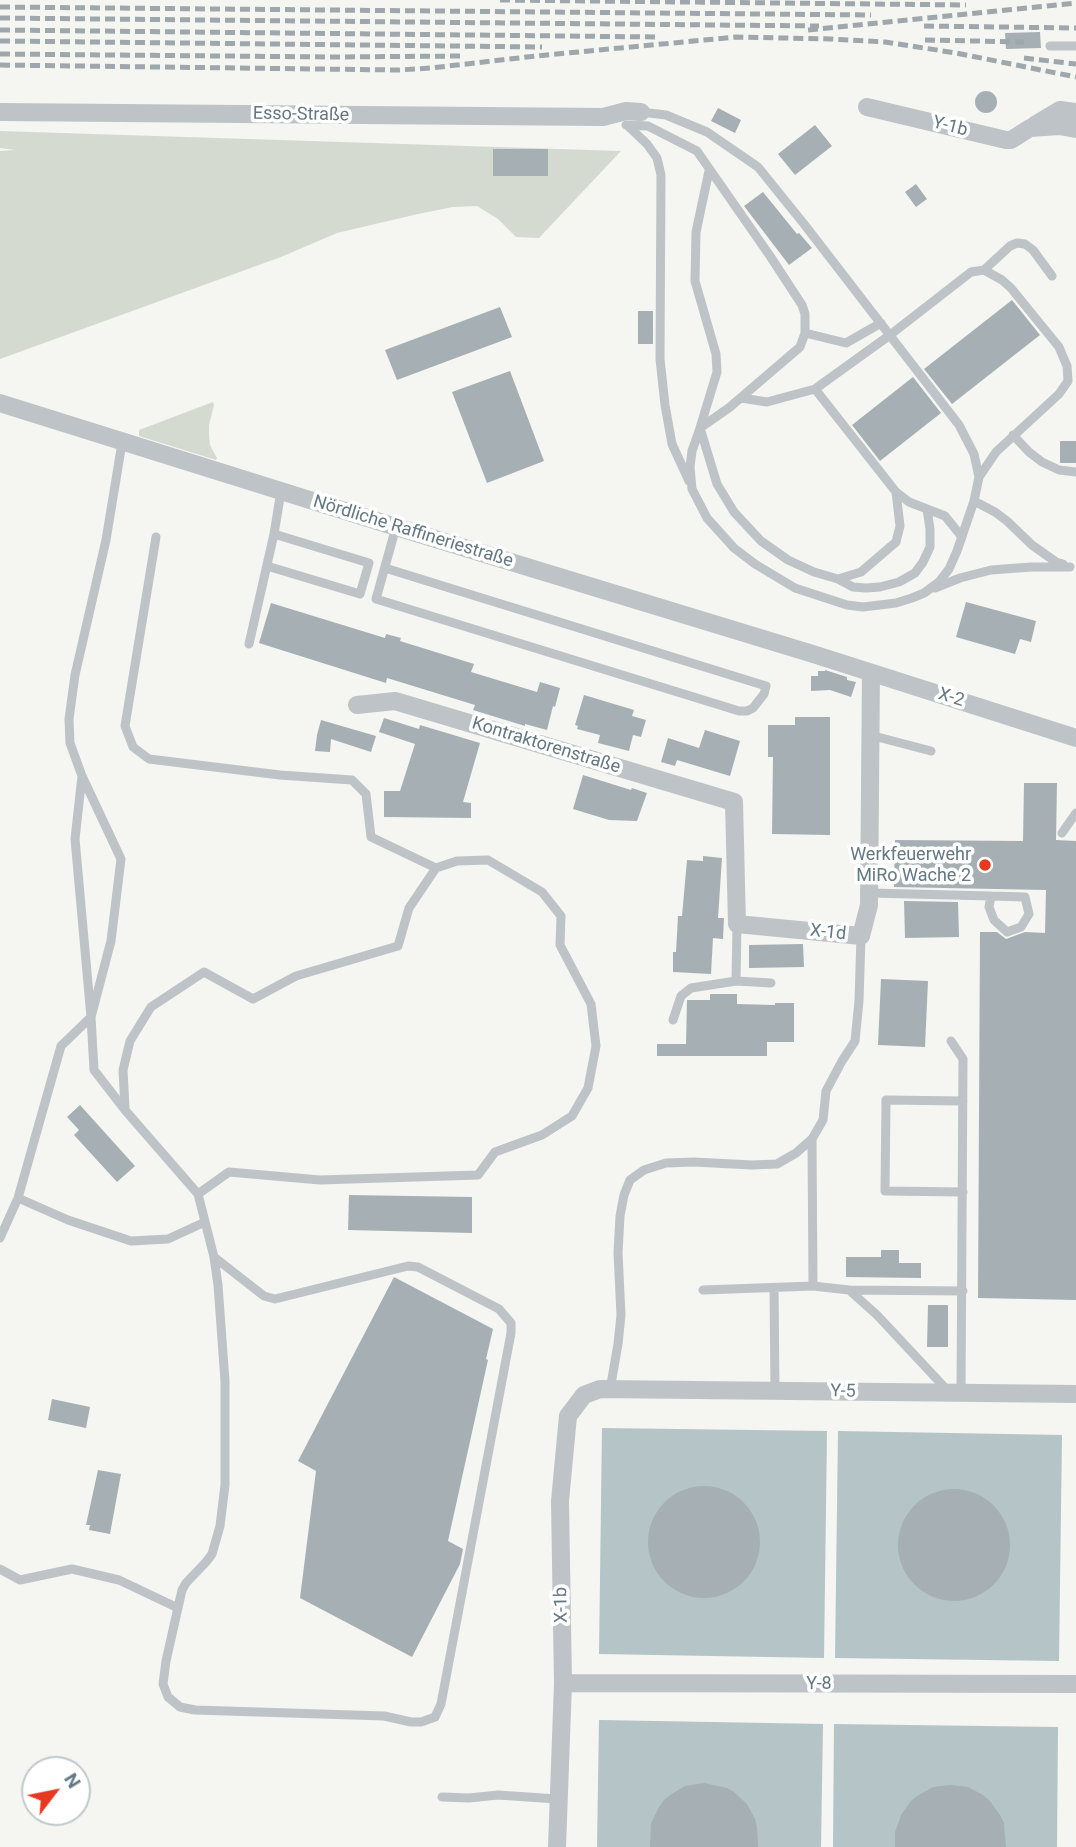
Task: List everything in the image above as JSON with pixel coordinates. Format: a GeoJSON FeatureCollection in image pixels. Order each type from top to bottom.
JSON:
{"type":"FeatureCollection","features":[{"type":"Feature","properties":{"kind":"street","name":"Y-1b"},"geometry":{"type":"LineString","coordinates":[[867,107],[1006,140],[1011,140],[1060,110],[1076,112]]}},
{"type":"Feature","properties":{"kind":"street","name":"Esso-Straße"},"geometry":{"type":"LineString","coordinates":[[0,112],[603,117],[626,111],[641,112]]}},
{"type":"Feature","properties":{"kind":"street","name":"Esso-Straße"},"geometry":{"type":"LineString","coordinates":[[603,117],[626,125]]}},
{"type":"Feature","properties":{"kind":"street","name":"Y-1b"},"geometry":{"type":"LineString","coordinates":[[1030,128],[1059,126],[1076,129]]}},
{"type":"Feature","properties":{"kind":"street","name":"Nördliche Raffineriestraße"},"geometry":{"type":"LineString","coordinates":[[0,404],[826,658]]}},
{"type":"Feature","properties":{"kind":"street","name":"X-2"},"geometry":{"type":"LineString","coordinates":[[826,658],[1076,738]]}},
{"type":"Feature","properties":{"kind":"street","name":"X-1d"},"geometry":{"type":"LineString","coordinates":[[737,924],[861,936],[870,893],[871,673]]}},
{"type":"Feature","properties":{"kind":"street","name":"Kontraktorenstraße"},"geometry":{"type":"LineString","coordinates":[[357,705],[396,701],[734,802],[737,924]]}},
{"type":"Feature","properties":{"kind":"street","name":"Y-5"},"geometry":{"type":"LineString","coordinates":[[610,1390],[1076,1394]]}},
{"type":"Feature","properties":{"kind":"street","name":"X-1b"},"geometry":{"type":"LineString","coordinates":[[556,1847],[563,1683],[560,1501],[568,1416],[584,1395],[610,1390]]}},
{"type":"Feature","properties":{"kind":"street","name":"Y-8"},"geometry":{"type":"LineString","coordinates":[[563,1683],[1076,1685]]}},
{"type":"Feature","properties":{"kind":"lane"},"geometry":{"type":"LineString","coordinates":[[1050,46],[1076,46]]}},
{"type":"Feature","properties":{"kind":"lane"},"geometry":{"type":"LineString","coordinates":[[641,112],[666,115],[707,132],[758,167],[959,425],[975,454],[979,477],[974,501],[949,569],[939,582],[924,593]]}},
{"type":"Feature","properties":{"kind":"lane"},"geometry":{"type":"LineString","coordinates":[[626,125],[648,126],[697,151],[802,305],[805,314],[805,332],[800,347],[741,398],[700,428]]}},
{"type":"Feature","properties":{"kind":"lane"},"geometry":{"type":"LineString","coordinates":[[626,125],[648,144],[657,158],[661,175],[660,359],[672,444],[707,518],[734,548],[795,588],[847,605],[863,607],[895,603],[960,578],[991,570],[1031,566],[1073,567]]}},
{"type":"Feature","properties":{"kind":"lane"},"geometry":{"type":"LineString","coordinates":[[692,489],[690,467],[695,438],[714,385],[717,363],[695,281],[696,232],[709,171]]}},
{"type":"Feature","properties":{"kind":"lane"},"geometry":{"type":"LineString","coordinates":[[741,398],[767,402],[815,389],[971,272],[985,270],[1010,246],[1017,243],[1025,244],[1032,250],[1052,276]]}},
{"type":"Feature","properties":{"kind":"lane"},"geometry":{"type":"LineString","coordinates":[[979,477],[996,452],[1059,394],[1068,381],[1067,366],[1059,347],[1011,288],[985,270]]}},
{"type":"Feature","properties":{"kind":"lane"},"geometry":{"type":"LineString","coordinates":[[805,332],[846,343],[881,323]]}},
{"type":"Feature","properties":{"kind":"lane"},"geometry":{"type":"LineString","coordinates":[[815,389],[896,492],[909,502],[945,516],[962,537]]}},
{"type":"Feature","properties":{"kind":"lane"},"geometry":{"type":"LineString","coordinates":[[700,428],[717,484],[734,512],[761,541],[788,560],[853,587],[880,587],[899,582],[915,573],[930,547],[927,509]]}},
{"type":"Feature","properties":{"kind":"lane"},"geometry":{"type":"LineString","coordinates":[[1013,435],[1042,461],[1059,470],[1076,472]]}},
{"type":"Feature","properties":{"kind":"lane"},"geometry":{"type":"LineString","coordinates":[[0,1238],[18,1198],[61,1046],[91,1017],[111,941],[121,859],[82,776],[70,743],[69,719],[75,675],[106,540],[122,443]]}},
{"type":"Feature","properties":{"kind":"lane"},"geometry":{"type":"LineString","coordinates":[[249,644],[281,491]]}},
{"type":"Feature","properties":{"kind":"lane"},"geometry":{"type":"LineString","coordinates":[[838,579],[861,572],[896,542],[900,526],[896,492]]}},
{"type":"Feature","properties":{"kind":"lane"},"geometry":{"type":"LineString","coordinates":[[974,501],[1007,521],[1045,555],[1056,562],[1073,567]]}},
{"type":"Feature","properties":{"kind":"lane"},"geometry":{"type":"LineString","coordinates":[[385,568],[766,686],[764,694],[753,708],[739,711],[376,599],[396,527]]}},
{"type":"Feature","properties":{"kind":"lane"},"geometry":{"type":"LineString","coordinates":[[267,566],[360,594],[369,563],[274,534]]}},
{"type":"Feature","properties":{"kind":"lane"},"geometry":{"type":"LineString","coordinates":[[156,537],[125,726],[133,747],[149,759],[280,775],[352,779],[366,794],[371,837],[436,868]]}},
{"type":"Feature","properties":{"kind":"lane"},"geometry":{"type":"LineString","coordinates":[[870,735],[931,751]]}},
{"type":"Feature","properties":{"kind":"lane"},"geometry":{"type":"LineString","coordinates":[[82,776],[75,839],[94,1070],[198,1194],[214,1257],[218,1285],[226,1437],[225,1485],[220,1526],[212,1554],[182,1590],[163,1684],[169,1697],[180,1707],[195,1710],[384,1716],[411,1722],[435,1717],[441,1704],[511,1323],[499,1309],[418,1267],[408,1266],[275,1299],[264,1296],[214,1257]]}},
{"type":"Feature","properties":{"kind":"lane"},"geometry":{"type":"LineString","coordinates":[[1062,833],[1076,813]]}},
{"type":"Feature","properties":{"kind":"lane"},"geometry":{"type":"LineString","coordinates":[[125,1110],[123,1070],[130,1041],[151,1007],[204,972],[253,999],[296,975],[398,946],[409,908],[436,868],[457,861],[488,860],[542,892],[561,916],[560,945],[591,1004],[596,1046],[588,1088],[572,1115],[542,1135],[495,1152],[478,1175],[320,1180],[229,1172],[198,1194]]}},
{"type":"Feature","properties":{"kind":"lane"},"geometry":{"type":"LineString","coordinates":[[870,893],[991,896],[1025,897],[1029,914],[1021,927],[1007,932],[994,920],[989,907],[991,896]]}},
{"type":"Feature","properties":{"kind":"lane"},"geometry":{"type":"LineString","coordinates":[[736,981],[737,924]]}},
{"type":"Feature","properties":{"kind":"lane"},"geometry":{"type":"LineString","coordinates":[[610,1390],[621,1315],[618,1253],[620,1216],[630,1180],[644,1170],[666,1163],[778,1164],[812,1139],[823,1120],[826,1091],[855,1041],[861,936]]}},
{"type":"Feature","properties":{"kind":"lane"},"geometry":{"type":"LineString","coordinates":[[673,1020],[681,996],[691,988],[736,981],[771,983]]}},
{"type":"Feature","properties":{"kind":"lane"},"geometry":{"type":"LineString","coordinates":[[951,1041],[963,1059],[963,1291],[956,1393]]}},
{"type":"Feature","properties":{"kind":"lane"},"geometry":{"type":"LineString","coordinates":[[963,1101],[886,1100],[886,1191],[963,1192]]}},
{"type":"Feature","properties":{"kind":"lane"},"geometry":{"type":"LineString","coordinates":[[812,1139],[813,1286]]}},
{"type":"Feature","properties":{"kind":"lane"},"geometry":{"type":"LineString","coordinates":[[18,1198],[68,1220],[131,1241],[168,1239],[205,1222]]}},
{"type":"Feature","properties":{"kind":"lane"},"geometry":{"type":"LineString","coordinates":[[703,1290],[813,1286],[849,1290],[963,1291]]}},
{"type":"Feature","properties":{"kind":"lane"},"geometry":{"type":"LineString","coordinates":[[774,1288],[775,1391]]}},
{"type":"Feature","properties":{"kind":"lane"},"geometry":{"type":"LineString","coordinates":[[849,1290],[956,1393]]}},
{"type":"Feature","properties":{"kind":"lane"},"geometry":{"type":"LineString","coordinates":[[0,1569],[19,1580],[72,1569],[119,1580],[178,1608]]}},
{"type":"Feature","properties":{"kind":"lane"},"geometry":{"type":"LineString","coordinates":[[442,1797],[498,1795],[557,1799]]}},
{"type":"Feature","properties":{"kind":"shaded area"},"geometry":{"type":"Polygon","coordinates":[[[0,131],[621,151],[539,238],[516,237],[498,219],[477,206],[453,207],[418,214],[337,233],[281,257],[0,359],[0,151],[15,150],[0,148],[0,131]]]}},
{"type":"Feature","properties":{"kind":"shaded area"},"geometry":{"type":"Polygon","coordinates":[[[213,402],[209,435],[216,460],[139,436],[139,430],[213,402]]]}},
{"type":"Feature","properties":{"kind":"shaded area"},"geometry":{"type":"Polygon","coordinates":[[[602,1428],[827,1431],[824,1658],[599,1654],[602,1428]]]}},
{"type":"Feature","properties":{"kind":"shaded area"},"geometry":{"type":"Polygon","coordinates":[[[838,1431],[1062,1435],[1059,1661],[835,1658],[838,1431]]]}},
{"type":"Feature","properties":{"kind":"shaded area"},"geometry":{"type":"Polygon","coordinates":[[[599,1720],[823,1724],[821,1847],[597,1847],[599,1720]]]}},
{"type":"Feature","properties":{"kind":"shaded area"},"geometry":{"type":"Polygon","coordinates":[[[834,1724],[1058,1727],[1057,1847],[833,1847],[834,1724]]]}},
{"type":"Feature","properties":{"kind":"building"},"geometry":{"type":"Polygon","coordinates":[[[1040,32],[1041,48],[1006,49],[1005,33],[1040,32]]]}},
{"type":"Feature","properties":{"kind":"building"},"geometry":{"type":"Polygon","coordinates":[[[986,91],[994,94],[997,102],[994,110],[986,113],[978,110],[975,102],[978,94],[986,91]]]}},
{"type":"Feature","properties":{"kind":"building"},"geometry":{"type":"Polygon","coordinates":[[[718,108],[741,120],[735,133],[711,121],[718,108]]]}},
{"type":"Feature","properties":{"kind":"building"},"geometry":{"type":"Polygon","coordinates":[[[815,125],[832,146],[795,175],[778,154],[815,125]]]}},
{"type":"Feature","properties":{"kind":"building"},"geometry":{"type":"Polygon","coordinates":[[[493,149],[548,149],[548,176],[493,176],[493,149]]]}},
{"type":"Feature","properties":{"kind":"building"},"geometry":{"type":"Polygon","coordinates":[[[916,184],[927,199],[916,207],[905,192],[916,184]]]}},
{"type":"Feature","properties":{"kind":"building"},"geometry":{"type":"Polygon","coordinates":[[[763,192],[812,248],[789,265],[744,206],[763,192]]]}},
{"type":"Feature","properties":{"kind":"building"},"geometry":{"type":"Polygon","coordinates":[[[1012,300],[1040,335],[952,404],[924,369],[1012,300]]]}},
{"type":"Feature","properties":{"kind":"building"},"geometry":{"type":"Polygon","coordinates":[[[500,307],[512,337],[397,380],[385,350],[500,307]]]}},
{"type":"Feature","properties":{"kind":"building"},"geometry":{"type":"Polygon","coordinates":[[[638,311],[653,311],[653,344],[638,344],[638,311]]]}},
{"type":"Feature","properties":{"kind":"building"},"geometry":{"type":"Polygon","coordinates":[[[510,371],[544,461],[487,483],[452,392],[510,371]]]}},
{"type":"Feature","properties":{"kind":"building"},"geometry":{"type":"Polygon","coordinates":[[[913,377],[941,413],[880,461],[852,425],[913,377]]]}},
{"type":"Feature","properties":{"kind":"building"},"geometry":{"type":"Polygon","coordinates":[[[1060,441],[1076,441],[1076,463],[1060,463],[1060,441]]]}},
{"type":"Feature","properties":{"kind":"building"},"geometry":{"type":"Polygon","coordinates":[[[966,602],[1036,621],[1031,642],[1020,639],[1015,654],[956,637],[966,602]]]}},
{"type":"Feature","properties":{"kind":"building"},"geometry":{"type":"Polygon","coordinates":[[[271,603],[385,638],[386,634],[401,638],[400,641],[474,664],[471,672],[537,692],[540,682],[560,688],[547,730],[473,710],[475,705],[387,678],[386,683],[259,643],[271,603]]]}},
{"type":"Feature","properties":{"kind":"building"},"geometry":{"type":"Polygon","coordinates":[[[825,670],[856,682],[851,697],[830,690],[811,691],[811,676],[818,676],[818,671],[825,670]]]}},
{"type":"Feature","properties":{"kind":"building"},"geometry":{"type":"Polygon","coordinates":[[[584,695],[634,710],[632,716],[646,720],[641,737],[633,735],[629,751],[598,743],[600,735],[577,729],[578,726],[575,725],[584,695]]]}},
{"type":"Feature","properties":{"kind":"building"},"geometry":{"type":"Polygon","coordinates":[[[795,717],[830,717],[830,835],[772,834],[773,757],[768,757],[768,725],[795,725],[795,717]]]}},
{"type":"Feature","properties":{"kind":"building"},"geometry":{"type":"Polygon","coordinates":[[[384,718],[419,729],[420,725],[480,743],[463,802],[471,803],[471,818],[384,817],[384,791],[400,791],[415,744],[379,732],[384,718]]]}},
{"type":"Feature","properties":{"kind":"building"},"geometry":{"type":"Polygon","coordinates":[[[321,720],[376,736],[371,752],[331,739],[330,752],[315,751],[321,720]]]}},
{"type":"Feature","properties":{"kind":"building"},"geometry":{"type":"Polygon","coordinates":[[[705,730],[740,741],[730,776],[677,760],[675,766],[661,762],[668,738],[699,748],[705,730]]]}},
{"type":"Feature","properties":{"kind":"building"},"geometry":{"type":"Polygon","coordinates":[[[583,775],[647,793],[637,821],[609,820],[573,809],[583,775]]]}},
{"type":"Feature","properties":{"kind":"building"},"geometry":{"type":"Polygon","coordinates":[[[1024,783],[1057,783],[1056,840],[1076,841],[1076,1300],[978,1298],[980,932],[997,932],[1006,939],[1025,932],[1045,933],[1046,890],[894,887],[895,840],[1023,841],[1024,783]]]}},
{"type":"Feature","properties":{"kind":"building"},"geometry":{"type":"Polygon","coordinates":[[[703,856],[722,858],[718,918],[724,918],[723,939],[713,938],[711,974],[673,972],[673,952],[676,952],[678,916],[682,916],[687,860],[703,861],[703,856]]]}},
{"type":"Feature","properties":{"kind":"building"},"geometry":{"type":"Polygon","coordinates":[[[904,901],[958,902],[959,937],[905,938],[904,901]]]}},
{"type":"Feature","properties":{"kind":"building"},"geometry":{"type":"Polygon","coordinates":[[[803,944],[804,967],[749,968],[749,945],[803,944]]]}},
{"type":"Feature","properties":{"kind":"building"},"geometry":{"type":"Polygon","coordinates":[[[881,979],[928,981],[925,1047],[878,1045],[881,979]]]}},
{"type":"Feature","properties":{"kind":"building"},"geometry":{"type":"Polygon","coordinates":[[[710,994],[737,994],[737,1004],[794,1003],[794,1042],[767,1042],[767,1056],[657,1056],[657,1044],[686,1044],[687,1000],[710,1000],[710,994]]]}},
{"type":"Feature","properties":{"kind":"building"},"geometry":{"type":"Polygon","coordinates":[[[80,1105],[135,1166],[117,1182],[74,1135],[79,1130],[67,1117],[80,1105]]]}},
{"type":"Feature","properties":{"kind":"building"},"geometry":{"type":"Polygon","coordinates":[[[349,1195],[472,1197],[472,1233],[348,1230],[349,1195]]]}},
{"type":"Feature","properties":{"kind":"building"},"geometry":{"type":"Polygon","coordinates":[[[881,1250],[899,1250],[899,1263],[921,1263],[921,1278],[846,1277],[846,1257],[881,1257],[881,1250]]]}},
{"type":"Feature","properties":{"kind":"building"},"geometry":{"type":"Polygon","coordinates":[[[394,1277],[493,1329],[448,1541],[463,1549],[460,1564],[412,1657],[300,1598],[316,1471],[298,1461],[394,1277]]]}},
{"type":"Feature","properties":{"kind":"building"},"geometry":{"type":"Polygon","coordinates":[[[928,1305],[948,1305],[948,1347],[927,1347],[928,1305]]]}},
{"type":"Feature","properties":{"kind":"building"},"geometry":{"type":"Polygon","coordinates":[[[52,1399],[90,1407],[86,1428],[48,1420],[52,1399]]]}},
{"type":"Feature","properties":{"kind":"building"},"geometry":{"type":"Polygon","coordinates":[[[98,1470],[121,1474],[110,1534],[89,1530],[90,1525],[86,1525],[98,1470]]]}},
{"type":"Feature","properties":{"kind":"building"},"geometry":{"type":"Polygon","coordinates":[[[704,1486],[725,1491],[743,1503],[755,1521],[760,1542],[755,1563],[743,1581],[725,1593],[704,1598],[683,1593],[665,1581],[653,1563],[648,1542],[653,1521],[665,1503],[683,1491],[704,1486]]]}},
{"type":"Feature","properties":{"kind":"building"},"geometry":{"type":"Polygon","coordinates":[[[954,1489],[975,1494],[993,1506],[1005,1524],[1010,1545],[1005,1566],[993,1584],[975,1596],[954,1601],[933,1596],[915,1584],[903,1566],[898,1545],[903,1524],[915,1506],[933,1494],[954,1489]]]}},
{"type":"Feature","properties":{"kind":"building"},"geometry":{"type":"Polygon","coordinates":[[[704,1783],[727,1788],[747,1804],[755,1819],[758,1847],[650,1847],[651,1823],[664,1800],[685,1786],[704,1783]]]}},
{"type":"Feature","properties":{"kind":"building"},"geometry":{"type":"Polygon","coordinates":[[[933,1787],[968,1787],[990,1801],[1004,1823],[1006,1847],[895,1847],[895,1832],[901,1815],[911,1801],[933,1787]]]}},
{"type":"Feature","properties":{"kind":"railway"},"geometry":{"type":"LineString","coordinates":[[500,0],[966,5]]}},
{"type":"Feature","properties":{"kind":"railway"},"geometry":{"type":"LineString","coordinates":[[808,30],[1076,3]]}},
{"type":"Feature","properties":{"kind":"railway"},"geometry":{"type":"LineString","coordinates":[[0,7],[871,15]]}},
{"type":"Feature","properties":{"kind":"railway"},"geometry":{"type":"LineString","coordinates":[[0,18],[819,26]]}},
{"type":"Feature","properties":{"kind":"railway"},"geometry":{"type":"LineString","coordinates":[[924,26],[1076,28]]}},
{"type":"Feature","properties":{"kind":"railway"},"geometry":{"type":"LineString","coordinates":[[0,30],[658,37]]}},
{"type":"Feature","properties":{"kind":"railway"},"geometry":{"type":"LineString","coordinates":[[0,65],[399,70],[736,37],[885,42],[1076,77]]}},
{"type":"Feature","properties":{"kind":"railway"},"geometry":{"type":"LineString","coordinates":[[925,40],[1024,42]]}},
{"type":"Feature","properties":{"kind":"railway"},"geometry":{"type":"LineString","coordinates":[[0,41],[542,47]]}},
{"type":"Feature","properties":{"kind":"railway"},"geometry":{"type":"LineString","coordinates":[[0,54],[462,56]]}},
{"type":"Feature","properties":{"kind":"railway"},"geometry":{"type":"LineString","coordinates":[[1024,58],[1076,64]]}},
{"type":"Feature","properties":{"kind":"place","name":"Werkfeuerwehr MiRo Wache 2"},"geometry":{"type":"Point","coordinates":[985,865]}}]}
